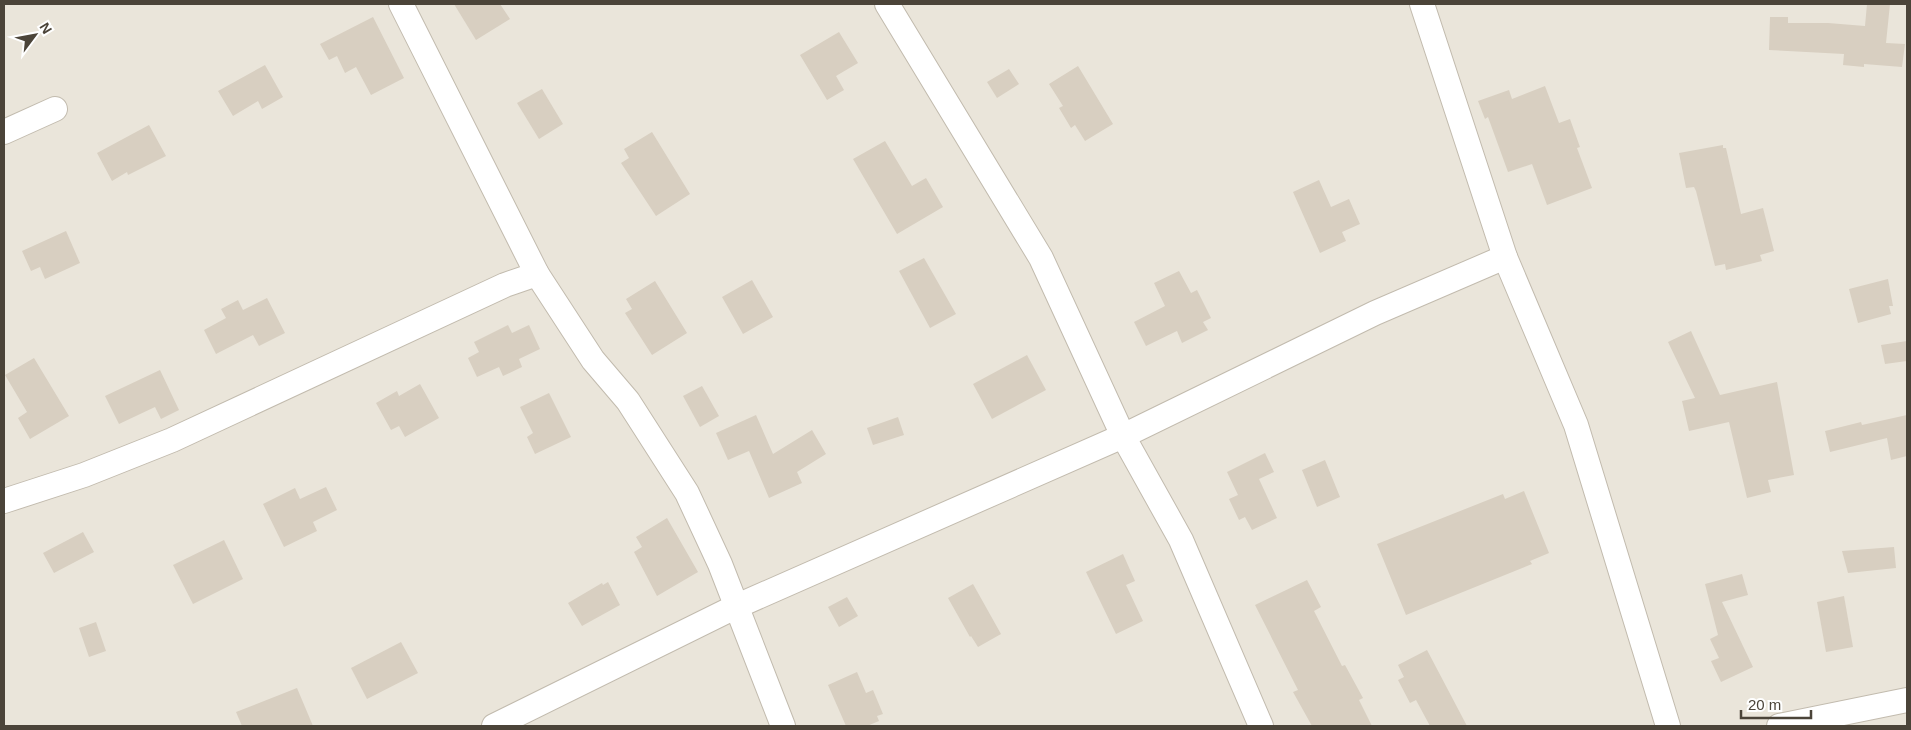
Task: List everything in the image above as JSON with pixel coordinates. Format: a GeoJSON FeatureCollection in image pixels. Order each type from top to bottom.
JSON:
{"type":"FeatureCollection","features":[{"type":"Feature","properties":{"kind":"street"},"geometry":{"type":"LineString","coordinates":[[401,4],[537,274],[592,360],[628,401],[687,493],[720,564],[735,607],[783,726]]}},
{"type":"Feature","properties":{"kind":"street"},"geometry":{"type":"LineString","coordinates":[[887,4],[1041,258],[1124,436],[1181,540],[1261,726]]}},
{"type":"Feature","properties":{"kind":"street"},"geometry":{"type":"LineString","coordinates":[[1422,4],[1505,257],[1576,425],[1668,726]]}},
{"type":"Feature","properties":{"kind":"street"},"geometry":{"type":"LineString","coordinates":[[4,132],[55,109]]}},
{"type":"Feature","properties":{"kind":"street"},"geometry":{"type":"LineString","coordinates":[[494,726],[735,607],[1124,436],[1375,313],[1505,257]]}},
{"type":"Feature","properties":{"kind":"street"},"geometry":{"type":"LineString","coordinates":[[4,501],[84,476],[172,440],[505,285],[537,274]]}},
{"type":"Feature","properties":{"kind":"street"},"geometry":{"type":"LineString","coordinates":[[1779,726],[1907,700]]}},
{"type":"Feature","properties":{"kind":"shaded area"},"geometry":{"type":"Polygon","coordinates":[[[4,4],[1907,4],[1907,726],[4,726],[4,4]]]}},
{"type":"Feature","properties":{"kind":"building"},"geometry":{"type":"Polygon","coordinates":[[[454,4],[500,4],[510,19],[476,40],[454,4]]]}},
{"type":"Feature","properties":{"kind":"building"},"geometry":{"type":"Polygon","coordinates":[[[1867,4],[1890,4],[1886,43],[1905,44],[1902,67],[1864,64],[1864,67],[1843,65],[1844,54],[1769,50],[1770,17],[1788,17],[1788,23],[1828,23],[1865,26],[1867,4]]]}},
{"type":"Feature","properties":{"kind":"building"},"geometry":{"type":"Polygon","coordinates":[[[373,17],[404,78],[371,95],[356,67],[345,73],[337,56],[329,60],[320,44],[373,17]]]}},
{"type":"Feature","properties":{"kind":"building"},"geometry":{"type":"Polygon","coordinates":[[[839,32],[858,63],[836,76],[844,90],[827,100],[800,55],[839,32]]]}},
{"type":"Feature","properties":{"kind":"building"},"geometry":{"type":"Polygon","coordinates":[[[265,65],[283,97],[262,109],[258,101],[233,116],[218,91],[265,65]]]}},
{"type":"Feature","properties":{"kind":"building"},"geometry":{"type":"Polygon","coordinates":[[[1078,66],[1113,124],[1085,141],[1075,125],[1071,128],[1059,108],[1063,106],[1049,84],[1078,66]]]}},
{"type":"Feature","properties":{"kind":"building"},"geometry":{"type":"Polygon","coordinates":[[[1009,69],[1019,84],[997,98],[987,82],[1009,69]]]}},
{"type":"Feature","properties":{"kind":"building"},"geometry":{"type":"Polygon","coordinates":[[[1545,86],[1559,123],[1570,119],[1580,147],[1577,148],[1592,188],[1547,205],[1532,164],[1508,172],[1488,117],[1485,119],[1478,101],[1509,90],[1512,99],[1545,86]]]}},
{"type":"Feature","properties":{"kind":"building"},"geometry":{"type":"Polygon","coordinates":[[[542,89],[563,124],[539,139],[517,103],[542,89]]]}},
{"type":"Feature","properties":{"kind":"building"},"geometry":{"type":"Polygon","coordinates":[[[149,125],[166,156],[128,175],[127,172],[112,181],[97,153],[149,125]]]}},
{"type":"Feature","properties":{"kind":"building"},"geometry":{"type":"Polygon","coordinates":[[[652,132],[690,194],[656,216],[621,163],[629,158],[624,149],[652,132]]]}},
{"type":"Feature","properties":{"kind":"building"},"geometry":{"type":"Polygon","coordinates":[[[885,141],[912,186],[926,178],[943,207],[897,234],[853,159],[885,141]]]}},
{"type":"Feature","properties":{"kind":"building"},"geometry":{"type":"Polygon","coordinates":[[[1723,145],[1723,148],[1726,148],[1741,214],[1763,208],[1774,251],[1760,255],[1762,261],[1726,270],[1725,264],[1715,266],[1696,191],[1694,187],[1686,188],[1679,153],[1723,145]]]}},
{"type":"Feature","properties":{"kind":"building"},"geometry":{"type":"Polygon","coordinates":[[[1319,180],[1331,207],[1349,199],[1360,224],[1342,232],[1346,241],[1320,253],[1293,192],[1319,180]]]}},
{"type":"Feature","properties":{"kind":"building"},"geometry":{"type":"Polygon","coordinates":[[[66,231],[80,263],[45,279],[40,267],[31,271],[22,251],[66,231]]]}},
{"type":"Feature","properties":{"kind":"building"},"geometry":{"type":"Polygon","coordinates":[[[924,258],[956,314],[930,328],[899,271],[924,258]]]}},
{"type":"Feature","properties":{"kind":"building"},"geometry":{"type":"Polygon","coordinates":[[[1179,271],[1191,293],[1197,290],[1211,318],[1203,322],[1208,330],[1182,343],[1177,331],[1146,346],[1134,322],[1165,306],[1154,283],[1179,271]]]}},
{"type":"Feature","properties":{"kind":"building"},"geometry":{"type":"Polygon","coordinates":[[[1888,279],[1893,306],[1889,306],[1891,314],[1858,323],[1849,289],[1888,279]]]}},
{"type":"Feature","properties":{"kind":"building"},"geometry":{"type":"Polygon","coordinates":[[[752,280],[773,317],[743,334],[722,297],[752,280]]]}},
{"type":"Feature","properties":{"kind":"building"},"geometry":{"type":"Polygon","coordinates":[[[655,281],[687,333],[652,355],[625,313],[632,309],[626,299],[655,281]]]}},
{"type":"Feature","properties":{"kind":"building"},"geometry":{"type":"Polygon","coordinates":[[[267,298],[285,333],[259,346],[253,335],[216,354],[204,330],[226,318],[221,309],[238,300],[243,310],[267,298]]]}},
{"type":"Feature","properties":{"kind":"building"},"geometry":{"type":"Polygon","coordinates":[[[508,325],[512,333],[529,325],[540,349],[519,359],[522,367],[503,376],[499,367],[477,377],[468,358],[479,352],[474,342],[508,325]]]}},
{"type":"Feature","properties":{"kind":"building"},"geometry":{"type":"Polygon","coordinates":[[[1691,331],[1720,395],[1777,382],[1794,475],[1768,480],[1771,492],[1747,498],[1729,422],[1689,431],[1682,401],[1695,398],[1668,342],[1691,331]]]}},
{"type":"Feature","properties":{"kind":"building"},"geometry":{"type":"Polygon","coordinates":[[[1907,341],[1907,361],[1885,364],[1881,345],[1907,341]]]}},
{"type":"Feature","properties":{"kind":"building"},"geometry":{"type":"Polygon","coordinates":[[[1027,355],[1046,390],[992,419],[973,384],[1027,355]]]}},
{"type":"Feature","properties":{"kind":"building"},"geometry":{"type":"Polygon","coordinates":[[[34,358],[69,416],[30,439],[18,418],[27,412],[5,375],[34,358]]]}},
{"type":"Feature","properties":{"kind":"building"},"geometry":{"type":"Polygon","coordinates":[[[160,370],[179,410],[161,419],[155,407],[119,424],[105,396],[160,370]]]}},
{"type":"Feature","properties":{"kind":"building"},"geometry":{"type":"Polygon","coordinates":[[[420,384],[439,418],[405,437],[399,426],[391,430],[376,403],[397,391],[399,396],[420,384]]]}},
{"type":"Feature","properties":{"kind":"building"},"geometry":{"type":"Polygon","coordinates":[[[702,386],[719,416],[700,427],[683,396],[702,386]]]}},
{"type":"Feature","properties":{"kind":"building"},"geometry":{"type":"Polygon","coordinates":[[[549,393],[571,437],[535,454],[527,437],[533,433],[520,407],[549,393]]]}},
{"type":"Feature","properties":{"kind":"building"},"geometry":{"type":"Polygon","coordinates":[[[756,415],[773,454],[812,430],[826,454],[797,472],[802,483],[769,498],[749,451],[728,460],[716,433],[756,415]]]}},
{"type":"Feature","properties":{"kind":"building"},"geometry":{"type":"Polygon","coordinates":[[[1907,415],[1907,456],[1891,460],[1887,438],[1830,452],[1825,431],[1861,422],[1862,425],[1907,415]]]}},
{"type":"Feature","properties":{"kind":"building"},"geometry":{"type":"Polygon","coordinates":[[[898,417],[904,435],[873,445],[867,428],[898,417]]]}},
{"type":"Feature","properties":{"kind":"building"},"geometry":{"type":"Polygon","coordinates":[[[1265,453],[1274,472],[1259,479],[1277,518],[1252,530],[1245,517],[1239,520],[1229,499],[1238,495],[1227,472],[1265,453]]]}},
{"type":"Feature","properties":{"kind":"building"},"geometry":{"type":"Polygon","coordinates":[[[1325,460],[1340,497],[1317,507],[1302,470],[1325,460]]]}},
{"type":"Feature","properties":{"kind":"building"},"geometry":{"type":"Polygon","coordinates":[[[326,487],[337,510],[313,522],[317,531],[284,547],[263,504],[295,488],[300,499],[326,487]]]}},
{"type":"Feature","properties":{"kind":"building"},"geometry":{"type":"Polygon","coordinates":[[[1524,491],[1549,553],[1530,561],[1532,564],[1406,615],[1377,544],[1503,494],[1505,499],[1524,491]]]}},
{"type":"Feature","properties":{"kind":"building"},"geometry":{"type":"Polygon","coordinates":[[[667,518],[698,572],[657,596],[634,552],[642,547],[636,537],[667,518]]]}},
{"type":"Feature","properties":{"kind":"building"},"geometry":{"type":"Polygon","coordinates":[[[83,532],[94,552],[54,573],[43,553],[83,532]]]}},
{"type":"Feature","properties":{"kind":"building"},"geometry":{"type":"Polygon","coordinates":[[[224,540],[243,579],[193,604],[173,565],[224,540]]]}},
{"type":"Feature","properties":{"kind":"building"},"geometry":{"type":"Polygon","coordinates":[[[1894,547],[1896,568],[1848,573],[1842,551],[1894,547]]]}},
{"type":"Feature","properties":{"kind":"building"},"geometry":{"type":"Polygon","coordinates":[[[1123,554],[1135,581],[1126,585],[1143,621],[1116,634],[1086,572],[1123,554]]]}},
{"type":"Feature","properties":{"kind":"building"},"geometry":{"type":"Polygon","coordinates":[[[1742,574],[1748,595],[1722,602],[1753,667],[1721,682],[1711,661],[1719,658],[1710,639],[1718,635],[1705,584],[1742,574]]]}},
{"type":"Feature","properties":{"kind":"building"},"geometry":{"type":"Polygon","coordinates":[[[1307,580],[1321,607],[1314,611],[1342,666],[1345,665],[1363,698],[1359,700],[1372,726],[1312,726],[1293,692],[1298,690],[1255,605],[1307,580]]]}},
{"type":"Feature","properties":{"kind":"building"},"geometry":{"type":"Polygon","coordinates":[[[608,582],[620,605],[582,626],[568,603],[602,583],[603,585],[608,582]]]}},
{"type":"Feature","properties":{"kind":"building"},"geometry":{"type":"Polygon","coordinates":[[[973,584],[1001,634],[978,647],[970,637],[948,598],[973,584]]]}},
{"type":"Feature","properties":{"kind":"building"},"geometry":{"type":"Polygon","coordinates":[[[1844,596],[1853,647],[1826,652],[1817,602],[1844,596]]]}},
{"type":"Feature","properties":{"kind":"building"},"geometry":{"type":"Polygon","coordinates":[[[847,597],[858,616],[839,627],[828,607],[847,597]]]}},
{"type":"Feature","properties":{"kind":"building"},"geometry":{"type":"Polygon","coordinates":[[[96,622],[106,651],[89,657],[79,628],[96,622]]]}},
{"type":"Feature","properties":{"kind":"building"},"geometry":{"type":"Polygon","coordinates":[[[401,642],[418,673],[367,699],[351,668],[401,642]]]}},
{"type":"Feature","properties":{"kind":"building"},"geometry":{"type":"Polygon","coordinates":[[[1427,650],[1467,726],[1430,726],[1416,700],[1410,703],[1398,680],[1404,677],[1398,665],[1427,650]]]}},
{"type":"Feature","properties":{"kind":"building"},"geometry":{"type":"Polygon","coordinates":[[[857,672],[866,693],[873,690],[883,714],[877,716],[879,721],[867,726],[846,726],[828,685],[857,672]]]}},
{"type":"Feature","properties":{"kind":"building"},"geometry":{"type":"Polygon","coordinates":[[[297,688],[313,726],[242,726],[236,712],[297,688]]]}}]}
